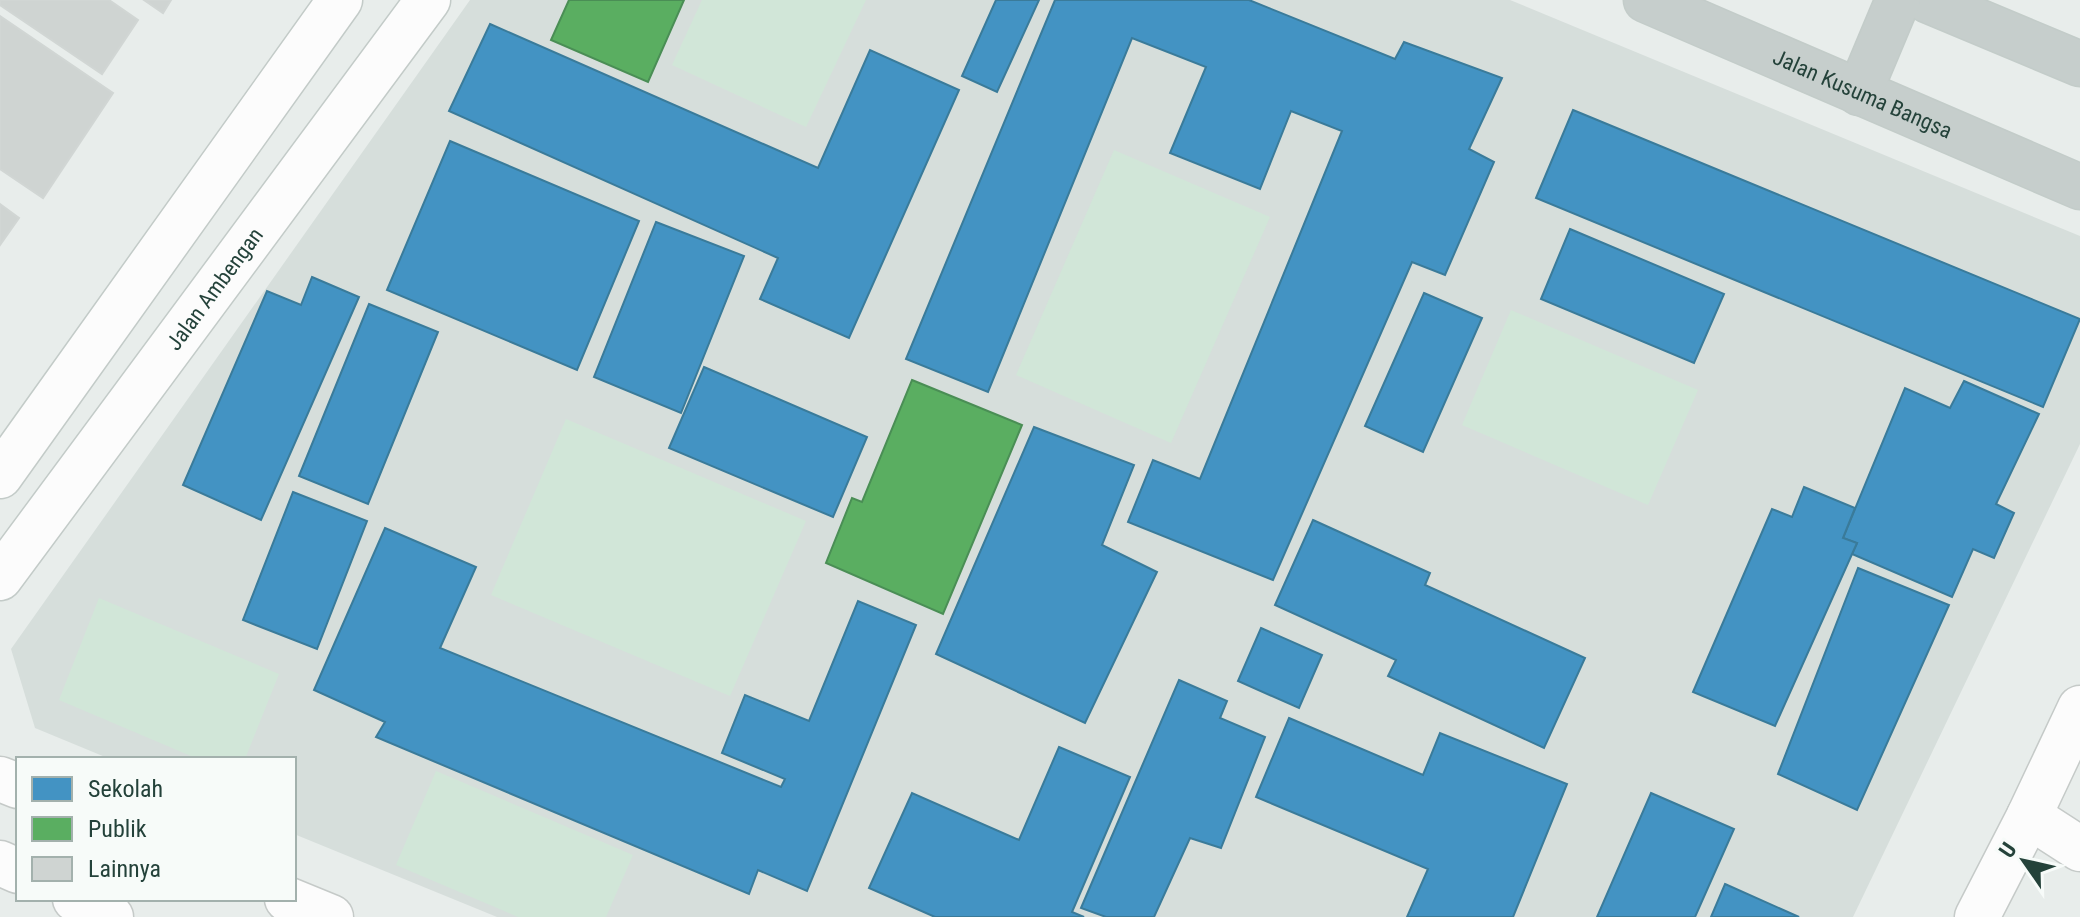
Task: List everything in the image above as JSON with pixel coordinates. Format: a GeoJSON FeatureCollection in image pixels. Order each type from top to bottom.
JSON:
{"type":"FeatureCollection","features":[{"type":"Feature","properties":{"kind":"highway","name":"Jalan Kusuma Bangsa"},"geometry":{"type":"LineString","coordinates":[[1646,0],[2080,187]]}},
{"type":"Feature","properties":{"kind":"highway"},"geometry":{"type":"LineString","coordinates":[[1859,93],[1898,0]]}},
{"type":"Feature","properties":{"kind":"highway"},"geometry":{"type":"LineString","coordinates":[[1927,0],[2080,64]]}},
{"type":"Feature","properties":{"kind":"main road"},"geometry":{"type":"LineString","coordinates":[[0,476],[340,0]]}},
{"type":"Feature","properties":{"kind":"main road","name":"Jalan Ambengan"},"geometry":{"type":"LineString","coordinates":[[0,578],[428,0]]}},
{"type":"Feature","properties":{"kind":"main road"},"geometry":{"type":"LineString","coordinates":[[1977,917],[2080,708]]}},
{"type":"Feature","properties":{"kind":"main road"},"geometry":{"type":"LineString","coordinates":[[2029,816],[2080,849]]}},
{"type":"Feature","properties":{"kind":"main road"},"geometry":{"type":"LineString","coordinates":[[79,901],[111,917]]}},
{"type":"Feature","properties":{"kind":"main road"},"geometry":{"type":"LineString","coordinates":[[292,901],[331,917]]}},
{"type":"Feature","properties":{"kind":"shaded area"},"geometry":{"type":"Polygon","coordinates":[[[470,0],[1510,0],[2080,236],[2080,444],[1853,917],[497,917],[296,835],[296,757],[105,757],[35,728],[11,649],[470,0]]]}},
{"type":"Feature","properties":{"kind":"green space"},"geometry":{"type":"Polygon","coordinates":[[[702,0],[866,0],[806,127],[672,65],[702,0]]]}},
{"type":"Feature","properties":{"kind":"green space"},"geometry":{"type":"Polygon","coordinates":[[[1114,150],[1270,217],[1171,443],[1016,375],[1114,150]]]}},
{"type":"Feature","properties":{"kind":"green space"},"geometry":{"type":"Polygon","coordinates":[[[1511,310],[1698,390],[1648,505],[1462,425],[1511,310]]]}},
{"type":"Feature","properties":{"kind":"green space"},"geometry":{"type":"Polygon","coordinates":[[[566,419],[806,521],[730,696],[491,595],[566,419]]]}},
{"type":"Feature","properties":{"kind":"green space"},"geometry":{"type":"Polygon","coordinates":[[[99,598],[279,674],[246,757],[193,757],[59,700],[99,598]]]}},
{"type":"Feature","properties":{"kind":"green space"},"geometry":{"type":"Polygon","coordinates":[[[436,771],[633,855],[606,917],[518,917],[396,865],[436,771]]]}},
{"type":"Feature","properties":{"kind":"building: Sekolah"},"geometry":{"type":"Polygon","coordinates":[[[996,0],[1039,0],[997,92],[962,76],[996,0]]]}},
{"type":"Feature","properties":{"kind":"building: Sekolah"},"geometry":{"type":"Polygon","coordinates":[[[1055,0],[1249,0],[1395,59],[1404,42],[1502,78],[1469,149],[1494,162],[1445,275],[1412,262],[1273,580],[1128,522],[1153,460],[1200,479],[1342,131],[1291,111],[1260,189],[1170,153],[1206,67],[1132,38],[988,392],[906,359],[1055,0]]]}},
{"type":"Feature","properties":{"kind":"building: Sekolah"},"geometry":{"type":"Polygon","coordinates":[[[490,24],[818,168],[870,50],[959,90],[849,338],[760,299],[778,258],[449,111],[490,24]]]}},
{"type":"Feature","properties":{"kind":"building: Sekolah"},"geometry":{"type":"Polygon","coordinates":[[[1573,110],[2080,319],[2043,407],[1536,198],[1573,110]]]}},
{"type":"Feature","properties":{"kind":"building: Sekolah"},"geometry":{"type":"Polygon","coordinates":[[[450,141],[639,221],[577,370],[387,290],[450,141]]]}},
{"type":"Feature","properties":{"kind":"building: Sekolah"},"geometry":{"type":"Polygon","coordinates":[[[656,222],[744,256],[681,413],[594,377],[656,222]]]}},
{"type":"Feature","properties":{"kind":"building: Sekolah"},"geometry":{"type":"Polygon","coordinates":[[[1570,229],[1724,294],[1694,363],[1541,299],[1570,229]]]}},
{"type":"Feature","properties":{"kind":"building: Sekolah"},"geometry":{"type":"Polygon","coordinates":[[[312,277],[359,297],[261,520],[183,485],[267,291],[301,305],[312,277]]]}},
{"type":"Feature","properties":{"kind":"building: Sekolah"},"geometry":{"type":"Polygon","coordinates":[[[1424,293],[1482,318],[1423,452],[1365,426],[1424,293]]]}},
{"type":"Feature","properties":{"kind":"building: Sekolah"},"geometry":{"type":"Polygon","coordinates":[[[369,304],[438,332],[368,504],[299,476],[369,304]]]}},
{"type":"Feature","properties":{"kind":"building: Sekolah"},"geometry":{"type":"Polygon","coordinates":[[[704,367],[867,437],[833,517],[669,448],[704,367]]]}},
{"type":"Feature","properties":{"kind":"building: Sekolah"},"geometry":{"type":"Polygon","coordinates":[[[1964,381],[2039,414],[1996,504],[2014,513],[1994,558],[1973,549],[1952,597],[1852,554],[1857,543],[1843,538],[1905,388],[1950,408],[1964,381]]]}},
{"type":"Feature","properties":{"kind":"building: Sekolah"},"geometry":{"type":"Polygon","coordinates":[[[1034,427],[1134,465],[1102,545],[1157,572],[1085,723],[936,654],[1034,427]]]}},
{"type":"Feature","properties":{"kind":"building: Sekolah"},"geometry":{"type":"Polygon","coordinates":[[[1804,487],[1855,508],[1843,538],[1857,543],[1775,726],[1693,692],[1772,509],[1792,517],[1804,487]]]}},
{"type":"Feature","properties":{"kind":"building: Sekolah"},"geometry":{"type":"Polygon","coordinates":[[[293,492],[367,521],[317,649],[243,620],[293,492]]]}},
{"type":"Feature","properties":{"kind":"building: Sekolah"},"geometry":{"type":"Polygon","coordinates":[[[1313,520],[1430,573],[1425,585],[1585,658],[1544,748],[1388,676],[1396,660],[1275,605],[1313,520]]]}},
{"type":"Feature","properties":{"kind":"building: Sekolah"},"geometry":{"type":"Polygon","coordinates":[[[385,528],[476,567],[440,648],[781,787],[785,779],[722,753],[745,695],[809,721],[858,601],[916,625],[807,891],[758,870],[749,894],[376,737],[385,722],[314,690],[385,528]]]}},
{"type":"Feature","properties":{"kind":"building: Sekolah"},"geometry":{"type":"Polygon","coordinates":[[[1858,568],[1949,605],[1857,810],[1778,774],[1858,568]]]}},
{"type":"Feature","properties":{"kind":"building: Sekolah"},"geometry":{"type":"Polygon","coordinates":[[[1261,628],[1322,655],[1299,708],[1238,681],[1261,628]]]}},
{"type":"Feature","properties":{"kind":"building: Sekolah"},"geometry":{"type":"Polygon","coordinates":[[[1179,680],[1227,701],[1220,718],[1265,737],[1221,848],[1190,838],[1154,917],[1106,917],[1081,908],[1179,680]]]}},
{"type":"Feature","properties":{"kind":"building: Sekolah"},"geometry":{"type":"Polygon","coordinates":[[[1289,718],[1423,775],[1440,733],[1567,784],[1513,917],[1407,917],[1428,869],[1256,797],[1289,718]]]}},
{"type":"Feature","properties":{"kind":"building: Sekolah"},"geometry":{"type":"Polygon","coordinates":[[[1059,747],[1130,777],[1072,912],[1084,917],[935,917],[869,888],[912,793],[1019,840],[1059,747]]]}},
{"type":"Feature","properties":{"kind":"building: Sekolah"},"geometry":{"type":"Polygon","coordinates":[[[1651,793],[1734,829],[1695,917],[1597,917],[1651,793]]]}},
{"type":"Feature","properties":{"kind":"building: Sekolah"},"geometry":{"type":"Polygon","coordinates":[[[1725,884],[1799,917],[1711,917],[1725,884]]]}},
{"type":"Feature","properties":{"kind":"building: Publik"},"geometry":{"type":"Polygon","coordinates":[[[569,0],[684,0],[648,82],[551,40],[569,0]]]}},
{"type":"Feature","properties":{"kind":"building: Publik"},"geometry":{"type":"Polygon","coordinates":[[[912,380],[1022,425],[943,614],[826,563],[852,498],[862,502],[912,380]]]}},
{"type":"Feature","properties":{"kind":"building: Lainnya"},"geometry":{"type":"Polygon","coordinates":[[[0,0],[109,0],[138,20],[102,74],[0,5],[0,0]]]}},
{"type":"Feature","properties":{"kind":"building: Lainnya"},"geometry":{"type":"Polygon","coordinates":[[[144,0],[171,0],[163,13],[144,0]]]}},
{"type":"Feature","properties":{"kind":"building: Lainnya"},"geometry":{"type":"Polygon","coordinates":[[[0,16],[113,93],[43,198],[0,169],[0,16]]]}},
{"type":"Feature","properties":{"kind":"building: Lainnya"},"geometry":{"type":"Polygon","coordinates":[[[0,204],[19,218],[0,245],[0,204]]]}}]}
